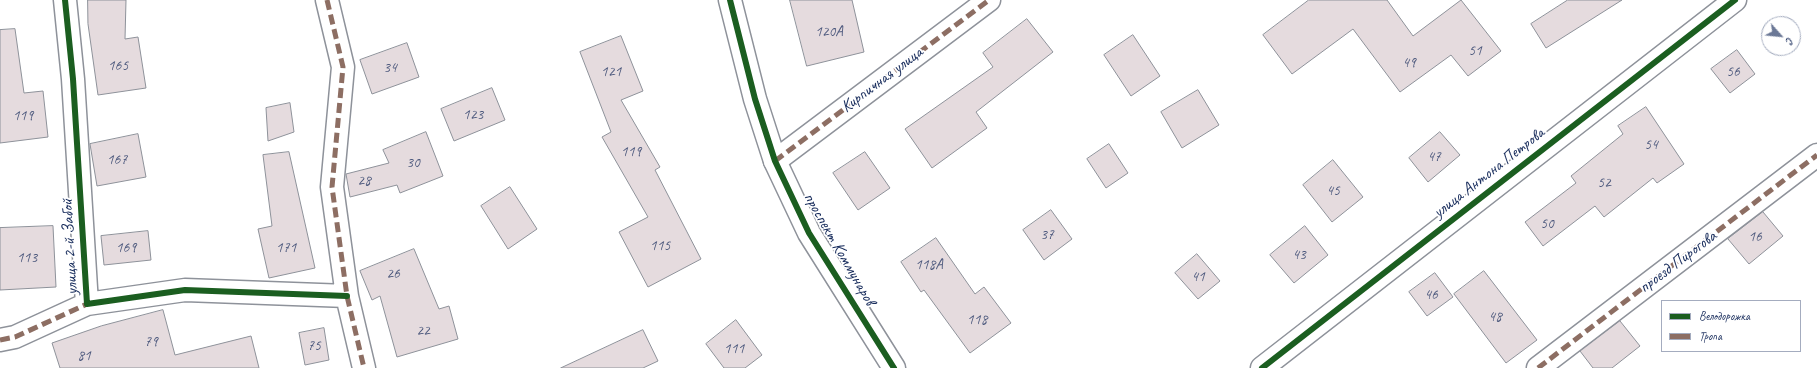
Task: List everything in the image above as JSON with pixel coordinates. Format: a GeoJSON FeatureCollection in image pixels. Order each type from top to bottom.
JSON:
{"type":"FeatureCollection","features":[{"type":"Feature","properties":{"kind":"street","name":"улица 2-й Забой"},"geometry":{"type":"LineString","coordinates":[[66,0],[73,79],[87,304],[185,290],[347,296]]}},
{"type":"Feature","properties":{"kind":"street"},"geometry":{"type":"LineString","coordinates":[[327,0],[343,67],[332,187],[347,296],[364,368]]}},
{"type":"Feature","properties":{"kind":"street","name":"проспект Коммунаров"},"geometry":{"type":"LineString","coordinates":[[730,0],[755,99],[775,161],[809,233],[894,368]]}},
{"type":"Feature","properties":{"kind":"street","name":"Кирпичная улица"},"geometry":{"type":"LineString","coordinates":[[775,161],[989,0]]}},
{"type":"Feature","properties":{"kind":"street","name":"улица Антона Петрова"},"geometry":{"type":"LineString","coordinates":[[1262,368],[1735,0]]}},
{"type":"Feature","properties":{"kind":"street","name":"проезд Пирогова"},"geometry":{"type":"LineString","coordinates":[[1538,368],[1817,155]]}},
{"type":"Feature","properties":{"kind":"street"},"geometry":{"type":"LineString","coordinates":[[0,340],[15,337],[87,304]]}},
{"type":"Feature","properties":{"kind":"building"},"geometry":{"type":"Polygon","coordinates":[[[88,0],[126,0],[125,39],[138,37],[146,88],[98,95],[88,24],[88,0]]]}},
{"type":"Feature","properties":{"kind":"building"},"geometry":{"type":"Polygon","coordinates":[[[790,0],[852,0],[864,52],[807,66],[790,0]]]}},
{"type":"Feature","properties":{"kind":"building"},"geometry":{"type":"Polygon","coordinates":[[[1309,0],[1387,0],[1413,36],[1461,0],[1501,51],[1468,76],[1451,55],[1400,92],[1353,29],[1292,74],[1263,35],[1309,0]]]}},
{"type":"Feature","properties":{"kind":"building"},"geometry":{"type":"Polygon","coordinates":[[[1568,0],[1622,0],[1546,48],[1531,24],[1568,0]]]}},
{"type":"Feature","properties":{"kind":"building"},"geometry":{"type":"Polygon","coordinates":[[[1027,19],[1053,52],[976,112],[987,128],[932,168],[905,129],[993,67],[983,53],[1027,19]]]}},
{"type":"Feature","properties":{"kind":"building"},"geometry":{"type":"Polygon","coordinates":[[[15,29],[24,93],[43,91],[48,137],[0,143],[0,30],[15,29]]]}},
{"type":"Feature","properties":{"kind":"building"},"geometry":{"type":"Polygon","coordinates":[[[1133,35],[1160,76],[1131,96],[1104,55],[1133,35]]]}},
{"type":"Feature","properties":{"kind":"building"},"geometry":{"type":"Polygon","coordinates":[[[621,36],[643,91],[621,100],[660,167],[655,170],[701,259],[648,287],[619,232],[648,217],[602,137],[611,132],[580,52],[621,36]]]}},
{"type":"Feature","properties":{"kind":"building"},"geometry":{"type":"Polygon","coordinates":[[[407,43],[419,77],[372,94],[360,60],[407,43]]]}},
{"type":"Feature","properties":{"kind":"building"},"geometry":{"type":"Polygon","coordinates":[[[1737,50],[1755,74],[1730,93],[1711,69],[1737,50]]]}},
{"type":"Feature","properties":{"kind":"building"},"geometry":{"type":"Polygon","coordinates":[[[492,88],[505,120],[454,141],[441,109],[492,88]]]}},
{"type":"Feature","properties":{"kind":"building"},"geometry":{"type":"Polygon","coordinates":[[[1198,90],[1219,125],[1182,148],[1161,112],[1198,90]]]}},
{"type":"Feature","properties":{"kind":"building"},"geometry":{"type":"Polygon","coordinates":[[[290,103],[294,132],[268,141],[266,108],[290,103]]]}},
{"type":"Feature","properties":{"kind":"building"},"geometry":{"type":"Polygon","coordinates":[[[1646,107],[1684,164],[1657,183],[1653,178],[1604,217],[1595,206],[1543,246],[1525,222],[1576,183],[1571,176],[1623,134],[1618,126],[1646,107]]]}},
{"type":"Feature","properties":{"kind":"building"},"geometry":{"type":"Polygon","coordinates":[[[426,132],[443,176],[400,193],[397,185],[350,197],[346,174],[389,163],[383,150],[426,132]]]}},
{"type":"Feature","properties":{"kind":"building"},"geometry":{"type":"Polygon","coordinates":[[[1440,132],[1460,155],[1428,182],[1409,158],[1440,132]]]}},
{"type":"Feature","properties":{"kind":"building"},"geometry":{"type":"Polygon","coordinates":[[[138,134],[146,177],[97,186],[90,144],[138,134]]]}},
{"type":"Feature","properties":{"kind":"building"},"geometry":{"type":"Polygon","coordinates":[[[1109,144],[1128,173],[1106,188],[1087,159],[1109,144]]]}},
{"type":"Feature","properties":{"kind":"building"},"geometry":{"type":"Polygon","coordinates":[[[289,152],[315,268],[269,278],[258,229],[272,226],[263,155],[289,152]]]}},
{"type":"Feature","properties":{"kind":"building"},"geometry":{"type":"Polygon","coordinates":[[[865,152],[890,188],[858,210],[833,173],[865,152]]]}},
{"type":"Feature","properties":{"kind":"building"},"geometry":{"type":"Polygon","coordinates":[[[1333,160],[1363,197],[1332,222],[1303,185],[1333,160]]]}},
{"type":"Feature","properties":{"kind":"building"},"geometry":{"type":"Polygon","coordinates":[[[510,187],[537,229],[508,249],[481,206],[510,187]]]}},
{"type":"Feature","properties":{"kind":"building"},"geometry":{"type":"Polygon","coordinates":[[[1051,210],[1072,239],[1044,260],[1023,230],[1051,210]]]}},
{"type":"Feature","properties":{"kind":"building"},"geometry":{"type":"Polygon","coordinates":[[[1763,212],[1783,236],[1749,264],[1728,239],[1763,212]]]}},
{"type":"Feature","properties":{"kind":"building"},"geometry":{"type":"Polygon","coordinates":[[[53,226],[56,287],[0,290],[0,228],[53,226]]]}},
{"type":"Feature","properties":{"kind":"building"},"geometry":{"type":"Polygon","coordinates":[[[1305,226],[1328,255],[1294,283],[1270,255],[1305,226]]]}},
{"type":"Feature","properties":{"kind":"building"},"geometry":{"type":"Polygon","coordinates":[[[148,231],[151,260],[104,265],[101,236],[148,231]]]}},
{"type":"Feature","properties":{"kind":"building"},"geometry":{"type":"Polygon","coordinates":[[[936,238],[975,294],[984,287],[1011,323],[970,353],[924,290],[921,292],[901,262],[936,238]]]}},
{"type":"Feature","properties":{"kind":"building"},"geometry":{"type":"Polygon","coordinates":[[[414,249],[439,309],[449,306],[458,339],[397,357],[380,296],[372,300],[360,271],[414,249]]]}},
{"type":"Feature","properties":{"kind":"building"},"geometry":{"type":"Polygon","coordinates":[[[1197,254],[1220,281],[1198,299],[1175,273],[1197,254]]]}},
{"type":"Feature","properties":{"kind":"building"},"geometry":{"type":"Polygon","coordinates":[[[1484,271],[1537,340],[1506,363],[1454,294],[1484,271]]]}},
{"type":"Feature","properties":{"kind":"building"},"geometry":{"type":"Polygon","coordinates":[[[1435,273],[1453,297],[1427,316],[1409,292],[1435,273]]]}},
{"type":"Feature","properties":{"kind":"building"},"geometry":{"type":"Polygon","coordinates":[[[163,310],[175,355],[251,336],[259,368],[60,368],[52,343],[101,326],[163,310]]]}},
{"type":"Feature","properties":{"kind":"building"},"geometry":{"type":"Polygon","coordinates":[[[736,320],[762,355],[745,368],[724,368],[706,344],[736,320]]]}},
{"type":"Feature","properties":{"kind":"building"},"geometry":{"type":"Polygon","coordinates":[[[1620,321],[1640,346],[1612,368],[1593,368],[1580,351],[1620,321]]]}},
{"type":"Feature","properties":{"kind":"building"},"geometry":{"type":"Polygon","coordinates":[[[324,328],[329,360],[305,365],[299,333],[324,328]]]}},
{"type":"Feature","properties":{"kind":"building"},"geometry":{"type":"Polygon","coordinates":[[[643,330],[658,361],[643,368],[561,368],[643,330]]]}},
{"type":"Feature","properties":{"kind":"marked path"},"geometry":{"type":"LineString","coordinates":[[327,0],[343,67],[332,187],[347,296],[364,368]]}},
{"type":"Feature","properties":{"kind":"marked path"},"geometry":{"type":"LineString","coordinates":[[775,161],[989,0]]}},
{"type":"Feature","properties":{"kind":"marked path"},"geometry":{"type":"LineString","coordinates":[[1538,368],[1817,155]]}},
{"type":"Feature","properties":{"kind":"marked path"},"geometry":{"type":"LineString","coordinates":[[0,340],[15,337],[87,304]]}},
{"type":"Feature","properties":{"kind":"cycle path"},"geometry":{"type":"LineString","coordinates":[[65,0],[73,79],[87,304],[185,290],[347,296]]}},
{"type":"Feature","properties":{"kind":"cycle path"},"geometry":{"type":"LineString","coordinates":[[730,0],[755,99],[775,161],[809,233],[894,368]]}},
{"type":"Feature","properties":{"kind":"cycle path"},"geometry":{"type":"LineString","coordinates":[[1262,368],[1735,0]]}}]}
